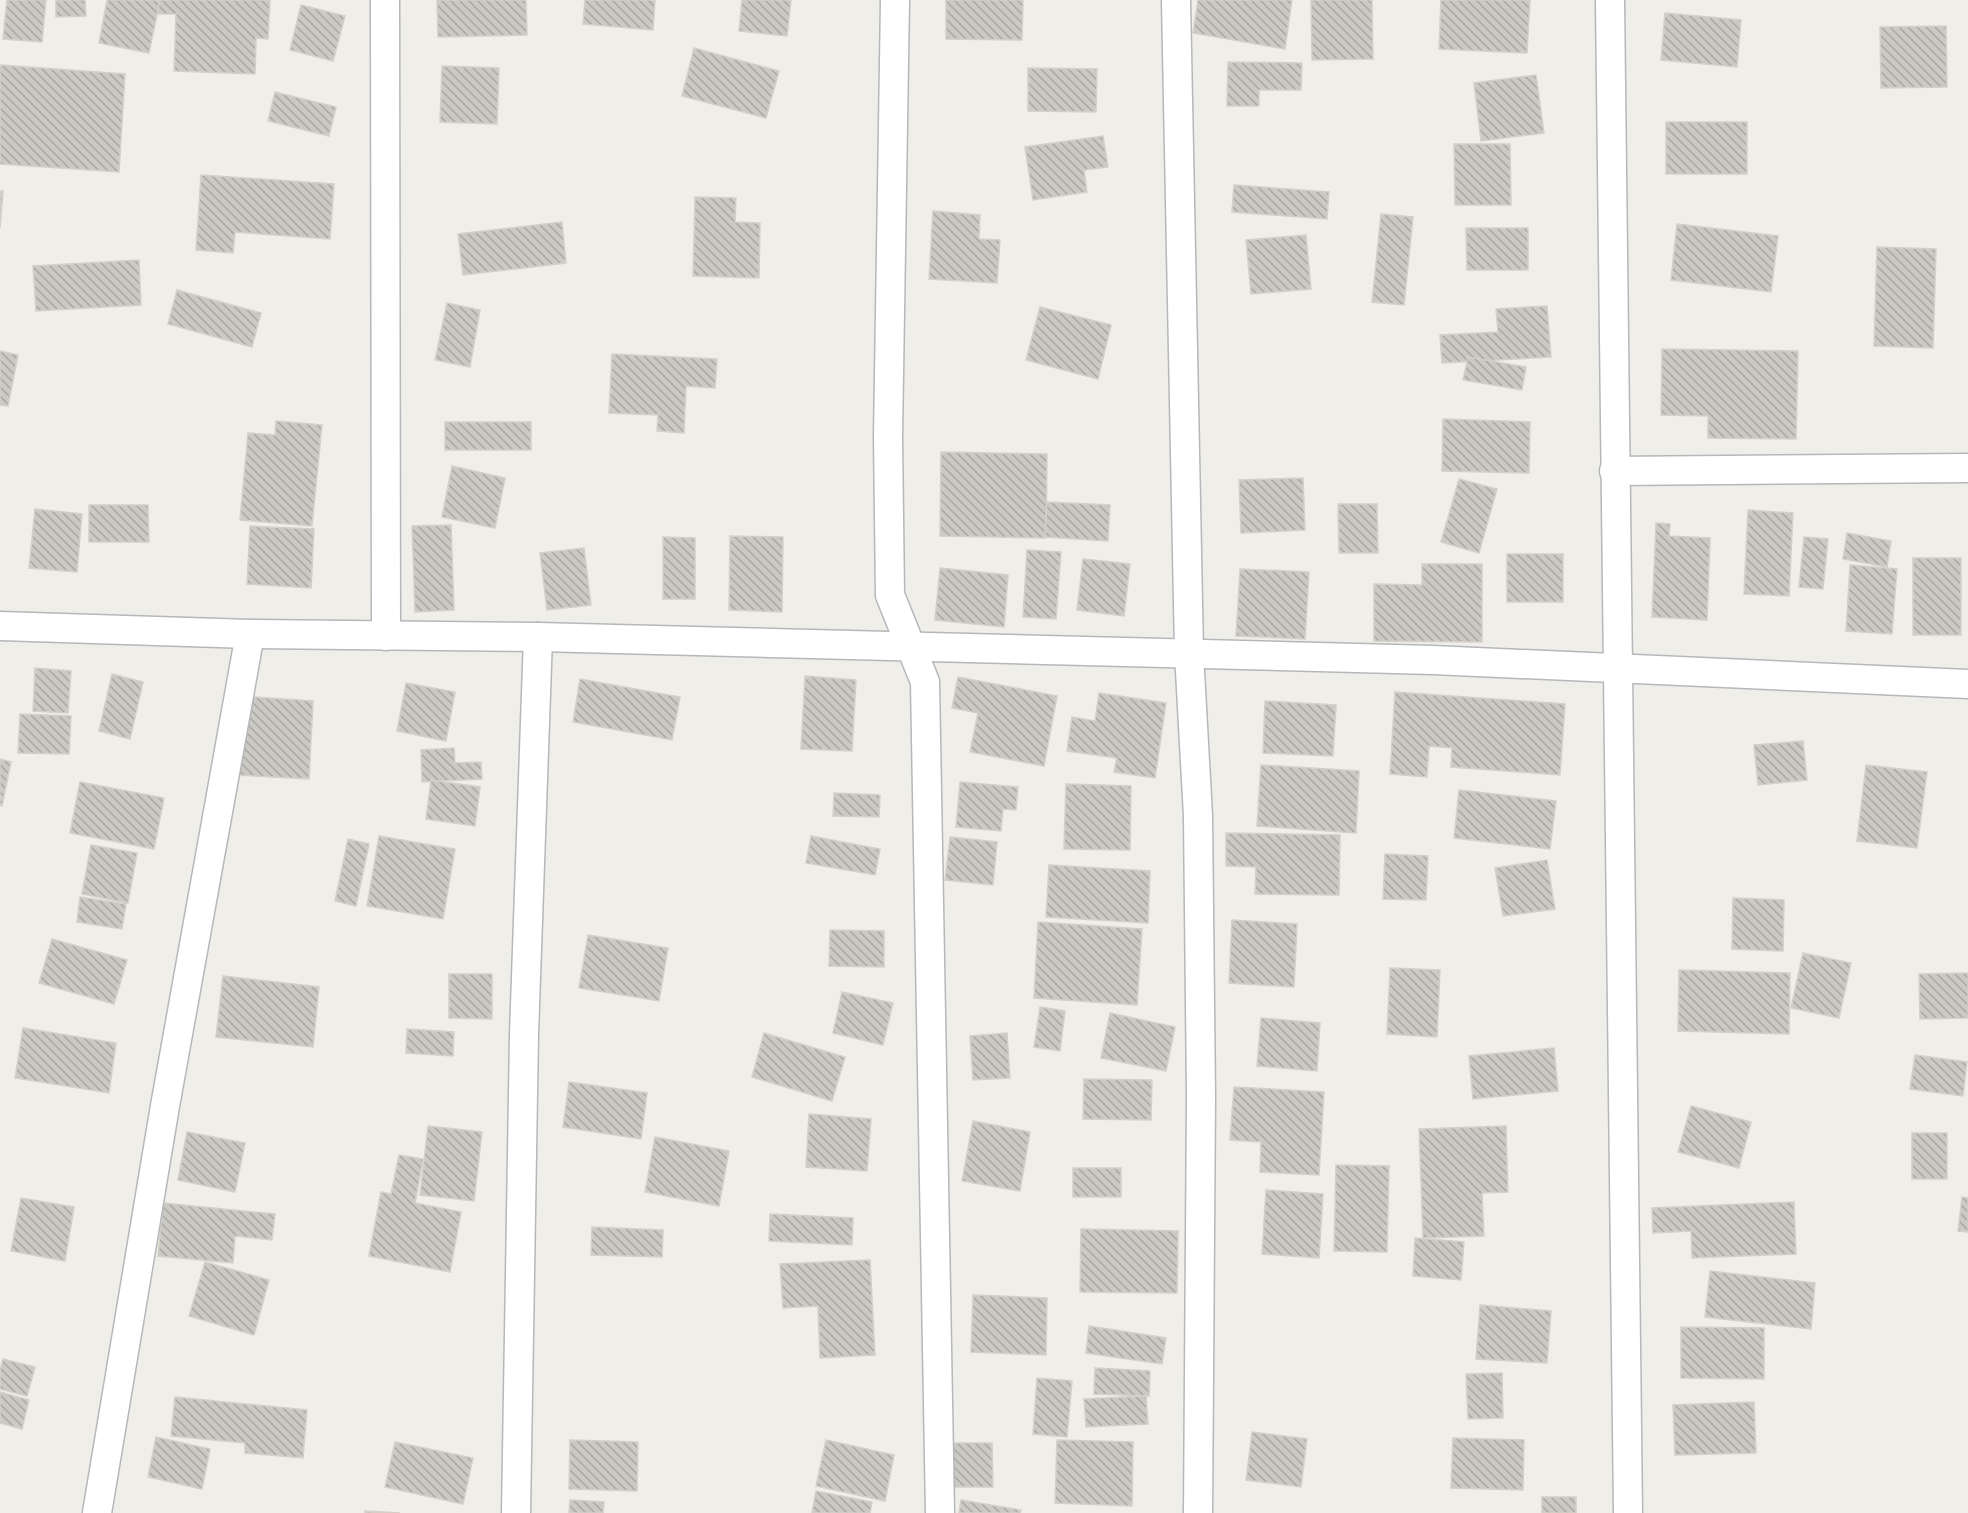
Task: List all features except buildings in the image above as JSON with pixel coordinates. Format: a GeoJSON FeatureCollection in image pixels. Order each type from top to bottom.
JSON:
{"type":"FeatureCollection","features":[{"type":"Feature","properties":{"kind":"street"},"geometry":{"type":"LineString","coordinates":[[385,0],[386,636]]}},
{"type":"Feature","properties":{"kind":"street"},"geometry":{"type":"LineString","coordinates":[[895,0],[888,437],[890,595],[925,682],[940,1513]]}},
{"type":"Feature","properties":{"kind":"street"},"geometry":{"type":"LineString","coordinates":[[1176,0],[1189,653],[1198,828],[1201,1097],[1198,1513]]}},
{"type":"Feature","properties":{"kind":"street"},"geometry":{"type":"LineString","coordinates":[[1610,0],[1628,1513]]}},
{"type":"Feature","properties":{"kind":"street"},"geometry":{"type":"LineString","coordinates":[[1614,471],[1968,468]]}},
{"type":"Feature","properties":{"kind":"street"},"geometry":{"type":"LineString","coordinates":[[0,626],[250,634],[910,645],[1433,660],[1968,684]]}},
{"type":"Feature","properties":{"kind":"street"},"geometry":{"type":"LineString","coordinates":[[97,1513],[165,1106],[250,634]]}},
{"type":"Feature","properties":{"kind":"street"},"geometry":{"type":"LineString","coordinates":[[516,1513],[524,1034],[538,637]]}}]}
